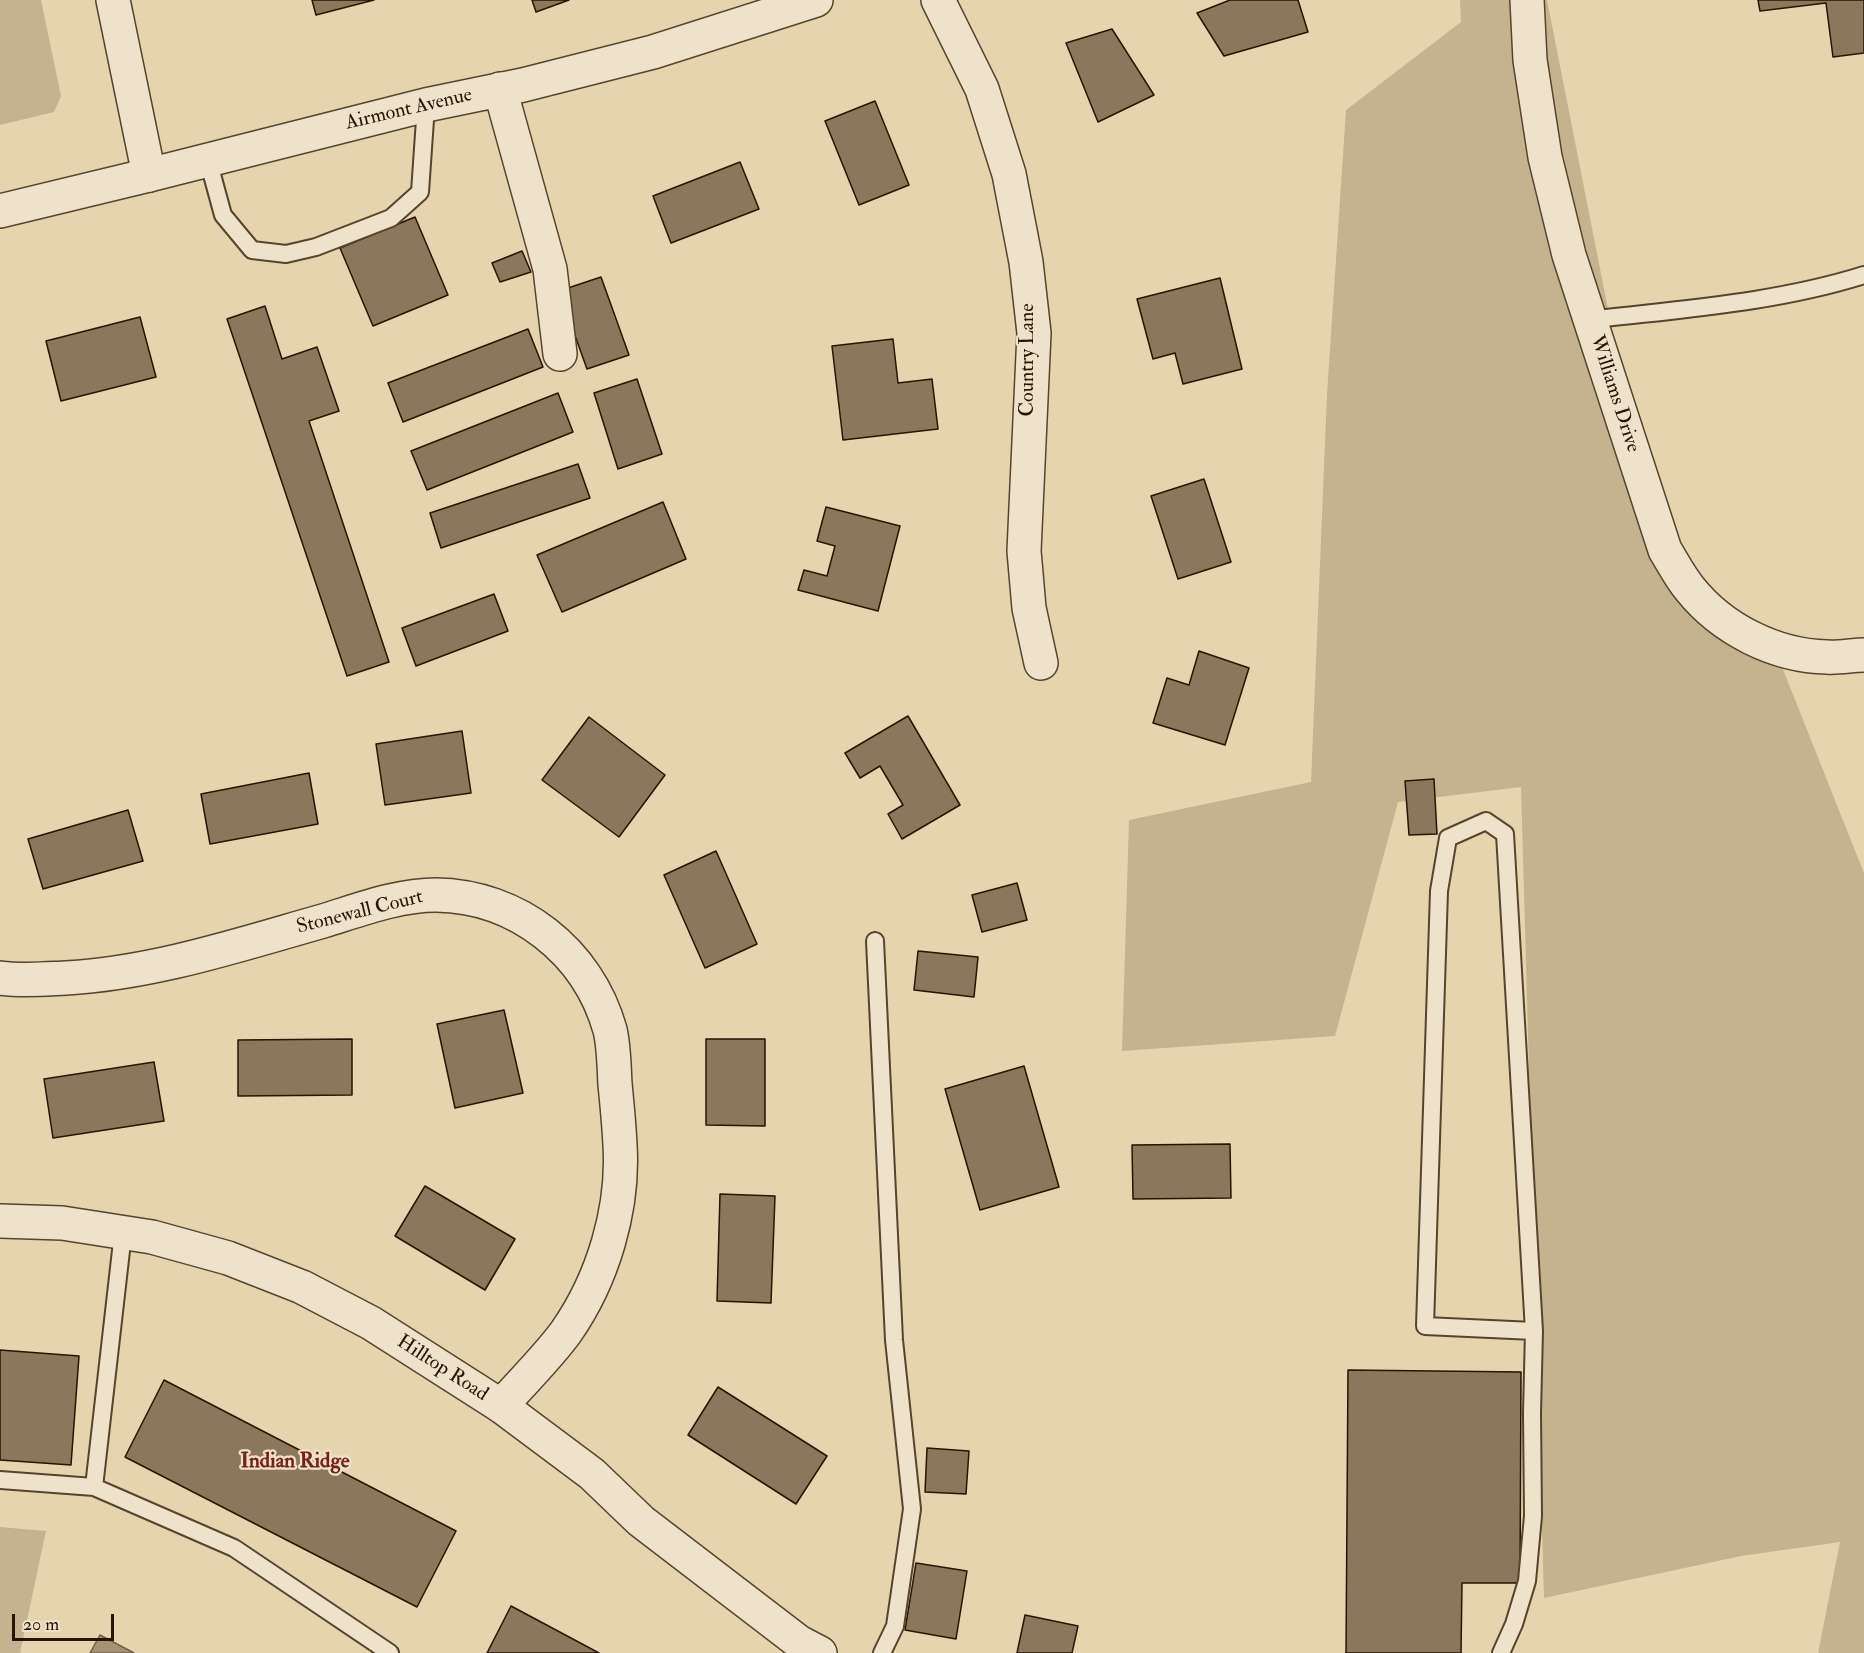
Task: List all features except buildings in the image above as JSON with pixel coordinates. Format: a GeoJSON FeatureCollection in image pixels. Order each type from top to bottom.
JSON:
{"type":"FeatureCollection","features":[{"type":"Feature","properties":{"kind":"street"},"geometry":{"type":"LineString","coordinates":[[113,0],[149,175]]}},
{"type":"Feature","properties":{"kind":"street","name":"Airmont Avenue"},"geometry":{"type":"LineString","coordinates":[[0,211],[426,105],[652,52],[816,0]]}},
{"type":"Feature","properties":{"kind":"street","name":"Country Lane"},"geometry":{"type":"LineString","coordinates":[[938,0],[982,89],[1009,174],[1026,262],[1034,333],[1024,551],[1029,608],[1041,663]]}},
{"type":"Feature","properties":{"kind":"street","name":"Williams Drive"},"geometry":{"type":"LineString","coordinates":[[1527,0],[1530,60],[1545,157],[1569,255],[1665,550],[1689,588],[1714,614],[1749,637],[1785,651],[1827,657],[1864,655]]}},
{"type":"Feature","properties":{"kind":"street"},"geometry":{"type":"LineString","coordinates":[[500,89],[550,269],[560,354]]}},
{"type":"Feature","properties":{"kind":"street","name":"Stonewall Court"},"geometry":{"type":"LineString","coordinates":[[0,978],[19,980],[97,976],[175,962],[395,900],[435,895],[478,900],[516,914],[548,933],[576,962],[596,993],[610,1031],[621,1147],[619,1195],[609,1242],[592,1286],[566,1332],[501,1406]]}},
{"type":"Feature","properties":{"kind":"street","name":"Hilltop Road"},"geometry":{"type":"LineString","coordinates":[[0,1221],[62,1223],[152,1238],[228,1258],[302,1287],[371,1323],[501,1406],[592,1474],[641,1521],[799,1642],[820,1653]]}},
{"type":"Feature","properties":{"kind":"lane"},"geometry":{"type":"LineString","coordinates":[[208,160],[223,215],[244,241],[252,250],[286,254],[316,246],[392,218],[420,192],[426,105]]}},
{"type":"Feature","properties":{"kind":"lane"},"geometry":{"type":"LineString","coordinates":[[1589,320],[1768,298],[1864,275]]}},
{"type":"Feature","properties":{"kind":"lane"},"geometry":{"type":"LineString","coordinates":[[1501,1653],[1514,1624],[1527,1581],[1533,1516],[1534,1331],[1505,834],[1486,821],[1448,838],[1439,891],[1425,1326],[1534,1331]]}},
{"type":"Feature","properties":{"kind":"lane"},"geometry":{"type":"LineString","coordinates":[[875,941],[894,1340],[912,1509],[895,1626],[882,1653]]}},
{"type":"Feature","properties":{"kind":"lane"},"geometry":{"type":"LineString","coordinates":[[94,1487],[123,1233]]}},
{"type":"Feature","properties":{"kind":"lane"},"geometry":{"type":"LineString","coordinates":[[0,1480],[94,1487],[234,1548],[390,1653]]}},
{"type":"Feature","properties":{"kind":"shaded area"},"geometry":{"type":"Polygon","coordinates":[[[0,0],[41,0],[61,96],[54,112],[0,125],[0,0]]]}},
{"type":"Feature","properties":{"kind":"shaded area"},"geometry":{"type":"Polygon","coordinates":[[[1460,0],[1547,0],[1651,527],[1782,667],[1864,873],[1864,1653],[1818,1653],[1840,1542],[1741,1556],[1544,1598],[1521,787],[1398,802],[1335,1036],[1122,1051],[1129,820],[1311,782],[1327,394],[1346,110],[1461,22],[1460,0]]]}},
{"type":"Feature","properties":{"kind":"shaded area"},"geometry":{"type":"Polygon","coordinates":[[[0,1527],[46,1531],[20,1653],[0,1653],[0,1527]]]}},
{"type":"Feature","properties":{"kind":"shaded area"},"geometry":{"type":"Polygon","coordinates":[[[100,1635],[134,1653],[90,1653],[100,1635]]]}},
{"type":"Feature","properties":{"kind":"district","name":"Indian Ridge"},"geometry":{"type":"Point","coordinates":[295,1462]}}]}
